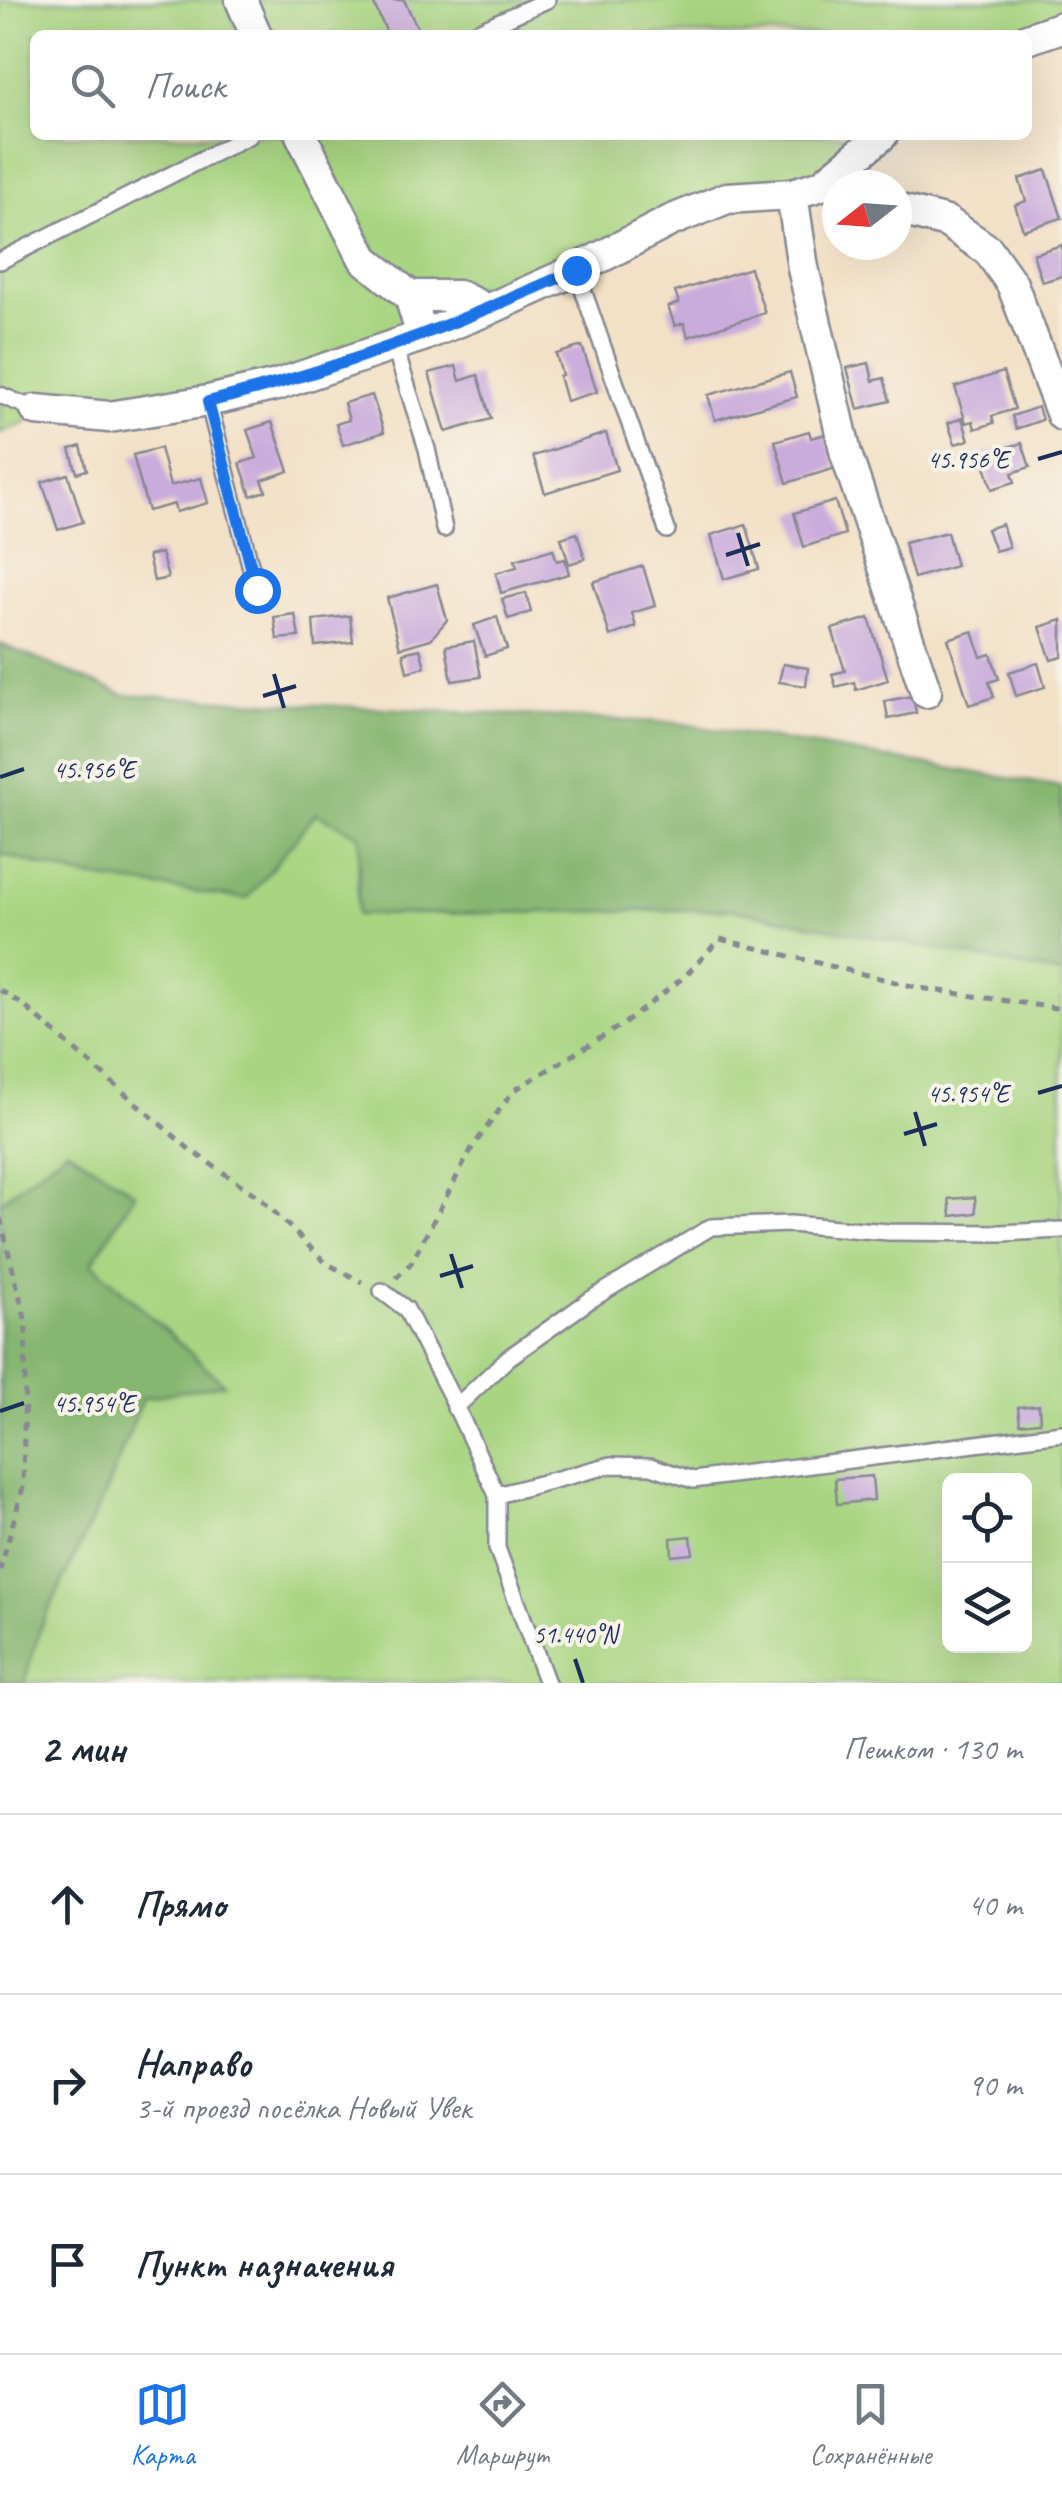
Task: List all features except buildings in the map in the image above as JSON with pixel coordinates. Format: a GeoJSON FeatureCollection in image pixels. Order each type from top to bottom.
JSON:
{"type":"FeatureCollection","features":[{"type":"Feature","properties":{"kind":"street"},"geometry":{"type":"LineString","coordinates":[[241,0],[254,30]]}},
{"type":"Feature","properties":{"kind":"street"},"geometry":{"type":"LineString","coordinates":[[1032,37],[1062,27]]}},
{"type":"Feature","properties":{"kind":"street"},"geometry":{"type":"LineString","coordinates":[[303,140],[364,259],[410,296],[459,296],[487,310]]}},
{"type":"Feature","properties":{"kind":"street"},"geometry":{"type":"LineString","coordinates":[[849,170],[877,140]]}},
{"type":"Feature","properties":{"kind":"street"},"geometry":{"type":"LineString","coordinates":[[36,410],[109,417],[208,402],[277,385],[487,310],[726,198],[822,191]]}},
{"type":"Feature","properties":{"kind":"street"},"geometry":{"type":"LineString","coordinates":[[792,194],[802,268],[846,454],[926,692]]}},
{"type":"Feature","properties":{"kind":"street"},"geometry":{"type":"LineString","coordinates":[[912,214],[947,222],[988,250],[1012,284],[1062,416]]}},
{"type":"Feature","properties":{"kind":"street"},"geometry":{"type":"LineString","coordinates":[[408,340],[410,296]]}},
{"type":"Feature","properties":{"kind":"lane"},"geometry":{"type":"LineString","coordinates":[[480,30],[547,0]]}},
{"type":"Feature","properties":{"kind":"lane"},"geometry":{"type":"LineString","coordinates":[[0,261],[240,140]]}},
{"type":"Feature","properties":{"kind":"lane"},"geometry":{"type":"LineString","coordinates":[[576,270],[667,530]]}},
{"type":"Feature","properties":{"kind":"lane"},"geometry":{"type":"LineString","coordinates":[[408,340],[444,529]]}},
{"type":"Feature","properties":{"kind":"lane"},"geometry":{"type":"LineString","coordinates":[[0,395],[36,410]]}},
{"type":"Feature","properties":{"kind":"lane"},"geometry":{"type":"LineString","coordinates":[[208,402],[257,590]]}},
{"type":"Feature","properties":{"kind":"lane"},"geometry":{"type":"LineString","coordinates":[[455,1408],[508,1358],[590,1300],[711,1227],[790,1224],[888,1232],[1062,1230]]}},
{"type":"Feature","properties":{"kind":"lane"},"geometry":{"type":"LineString","coordinates":[[382,1292],[406,1309],[497,1495],[497,1548],[547,1683]]}},
{"type":"Feature","properties":{"kind":"lane"},"geometry":{"type":"LineString","coordinates":[[497,1495],[611,1464],[652,1466],[693,1480],[1062,1433]]}},
{"type":"Feature","properties":{"kind":"path"},"geometry":{"type":"LineString","coordinates":[[0,990],[22,1004],[188,1149],[260,1198],[326,1263],[382,1292],[412,1262],[472,1148],[514,1090],[625,1023],[684,977],[720,939],[920,988],[1062,1009]]}},
{"type":"Feature","properties":{"kind":"path"},"geometry":{"type":"LineString","coordinates":[[0,1218],[26,1322],[23,1487],[0,1570]]}},
{"type":"Feature","properties":{"kind":"green space"},"geometry":{"type":"Polygon","coordinates":[[[0,0],[227,0],[238,30],[30,30],[30,140],[288,140],[400,304],[405,323],[393,332],[275,377],[109,409],[41,399],[26,422],[0,433],[0,0]]]}},
{"type":"Feature","properties":{"kind":"green space"},"geometry":{"type":"Polygon","coordinates":[[[254,0],[1062,0],[1062,20],[1032,30],[266,30],[254,0]]]}},
{"type":"Feature","properties":{"kind":"green space"},"geometry":{"type":"Polygon","coordinates":[[[316,140],[861,140],[815,174],[512,286],[463,288],[416,284],[379,260],[316,140]]]}},
{"type":"Feature","properties":{"kind":"green space"},"geometry":{"type":"Polygon","coordinates":[[[0,644],[124,695],[677,723],[1062,787],[1062,974],[732,909],[357,915],[360,836],[316,813],[247,899],[81,876],[0,854],[0,644]]]}},
{"type":"Feature","properties":{"kind":"green space"},"geometry":{"type":"Polygon","coordinates":[[[316,813],[360,836],[357,915],[732,909],[1062,974],[1062,1683],[24,1683],[40,1629],[105,1493],[143,1398],[223,1383],[92,1263],[135,1194],[67,1150],[0,1202],[0,854],[81,876],[316,813]]]}},
{"type":"Feature","properties":{"kind":"green space"},"geometry":{"type":"Polygon","coordinates":[[[67,1149],[135,1193],[92,1263],[224,1384],[143,1398],[105,1493],[40,1629],[24,1683],[0,1683],[0,1202],[67,1149]]]}},
{"type":"Feature","properties":{"kind":"route"},"geometry":{"type":"LineString","coordinates":[[257,590],[208,402],[277,385],[422,336],[576,270]]}}]}
